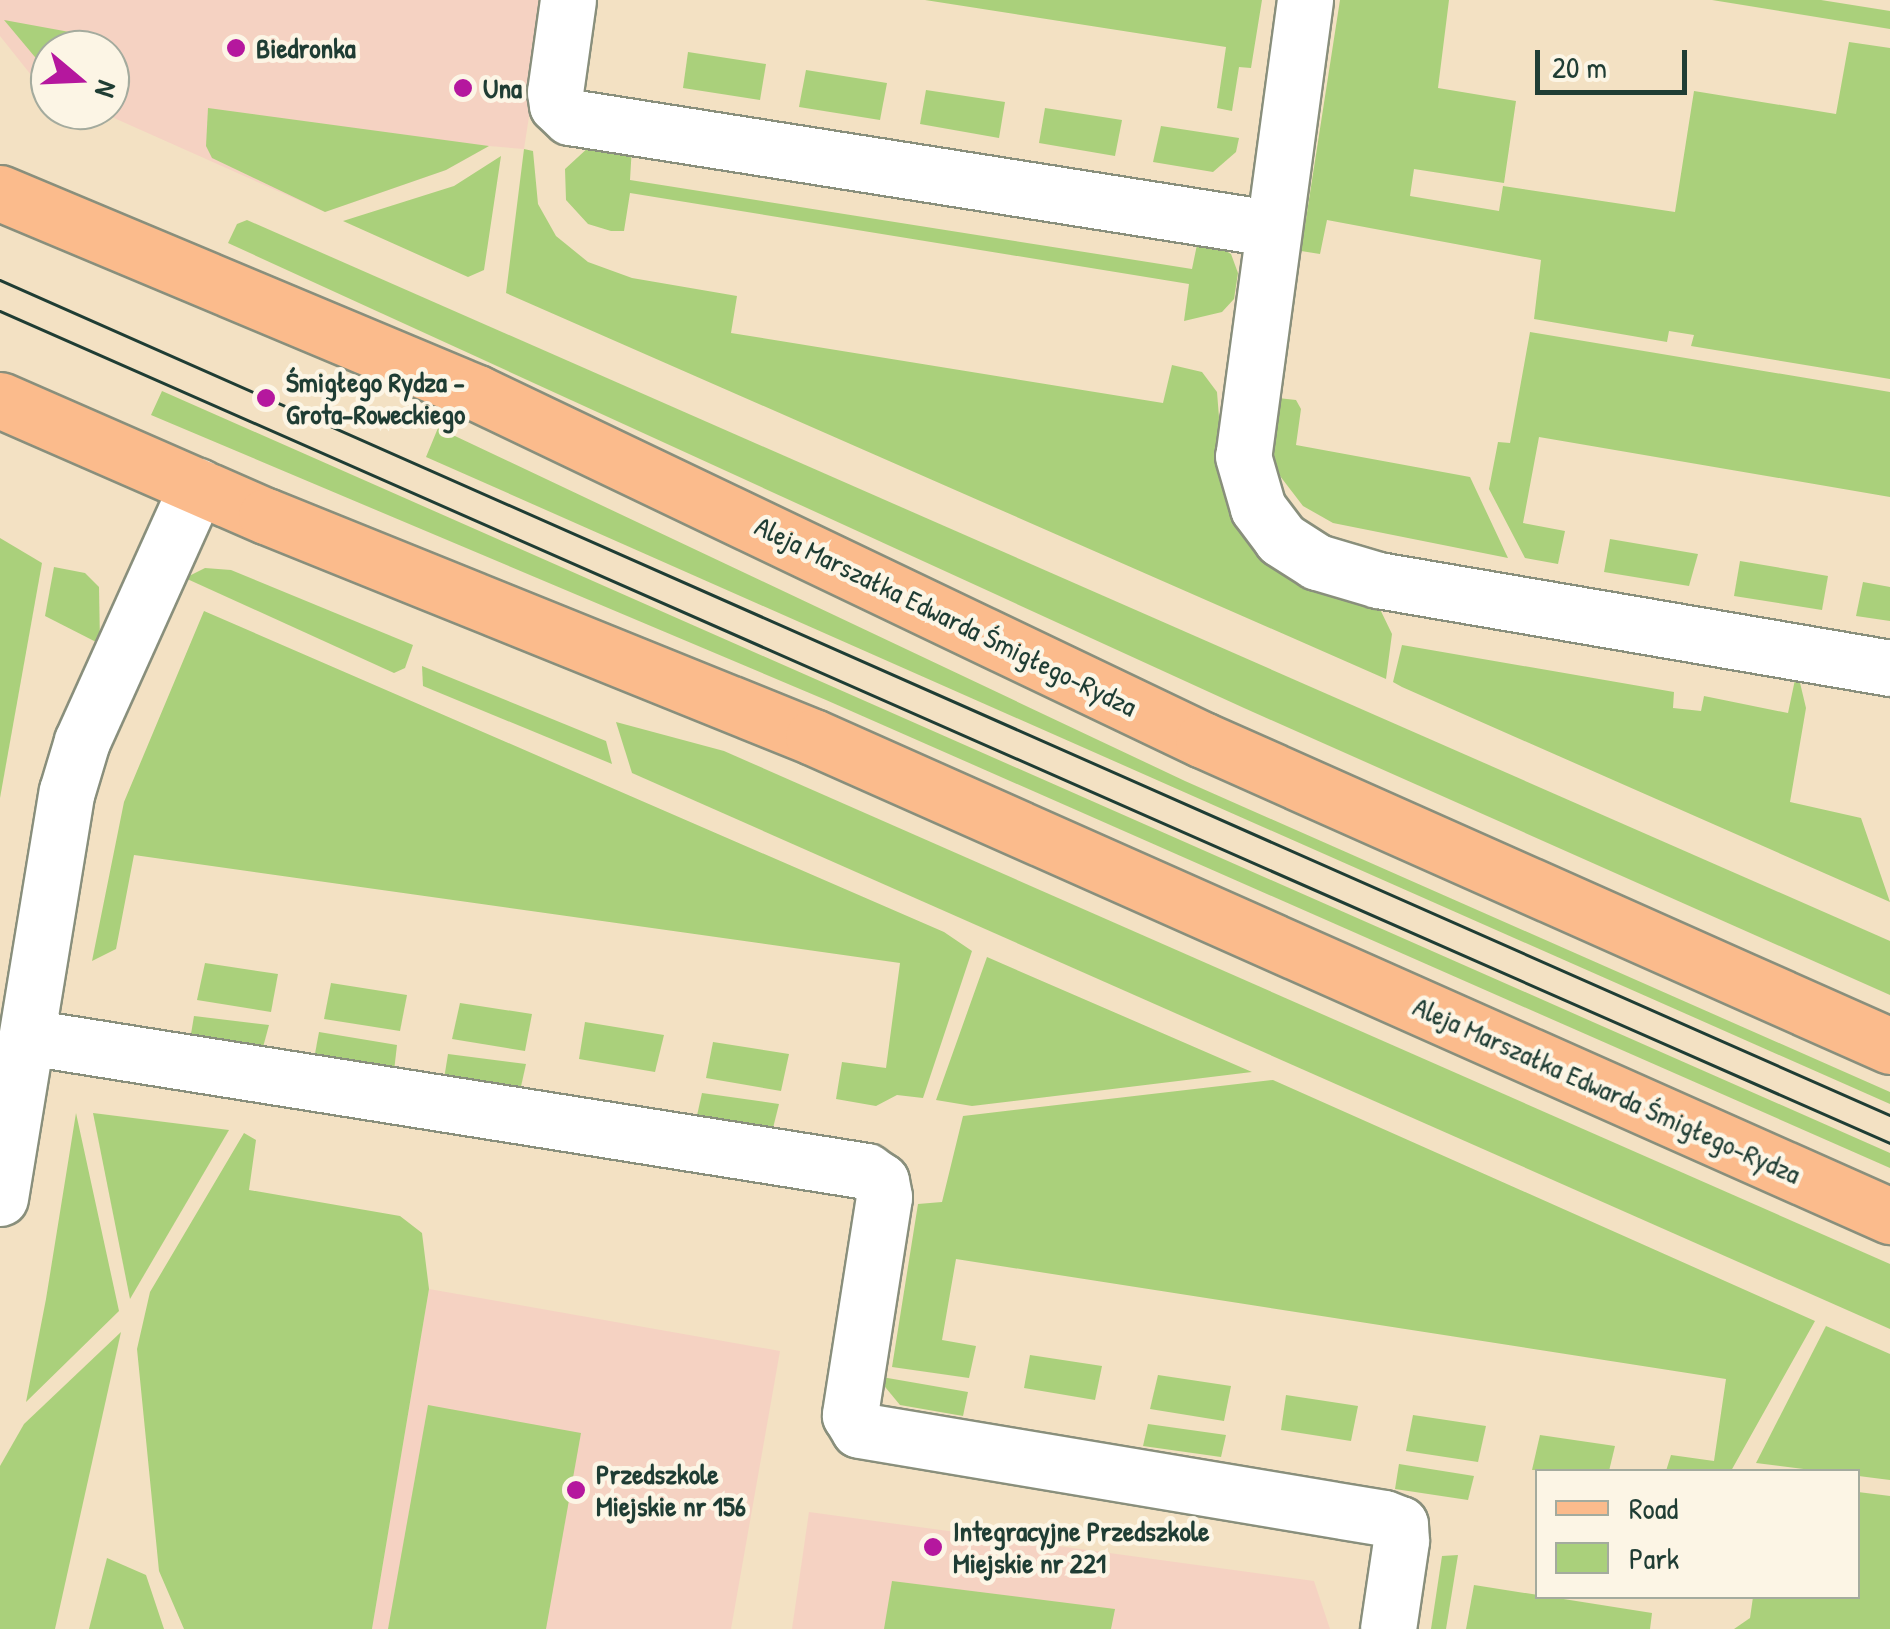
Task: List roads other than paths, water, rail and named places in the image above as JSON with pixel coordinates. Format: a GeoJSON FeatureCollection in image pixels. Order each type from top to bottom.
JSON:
{"type":"FeatureCollection","features":[{"type":"Feature","properties":{"kind":"main road","name":"Aleja Marszałka Edwarda Śmigłego-Rydza"},"geometry":{"type":"LineString","coordinates":[[0,193],[477,393],[1204,740],[1890,1046]]}},
{"type":"Feature","properties":{"kind":"main road","name":"Aleja Marszałka Edwarda Śmigłego-Rydza"},"geometry":{"type":"LineString","coordinates":[[0,400],[197,486],[813,737],[1890,1216]]}},
{"type":"Feature","properties":{"kind":"street"},"geometry":{"type":"LineString","coordinates":[[568,0],[555,92],[558,106],[570,117],[1269,228]]}},
{"type":"Feature","properties":{"kind":"street"},"geometry":{"type":"LineString","coordinates":[[1305,0],[1269,228],[1243,456],[1258,508],[1281,539],[1317,562],[1378,580],[1890,668]]}},
{"type":"Feature","properties":{"kind":"street"},"geometry":{"type":"LineString","coordinates":[[0,1198],[57,838],[82,741],[197,486]]}},
{"type":"Feature","properties":{"kind":"street"},"geometry":{"type":"LineString","coordinates":[[28,1037],[866,1170],[881,1181],[884,1197],[850,1415],[859,1430],[1400,1524],[1388,1629]]}},
{"type":"Feature","properties":{"kind":"tram line"},"geometry":{"type":"LineString","coordinates":[[0,280],[1890,1115]]}},
{"type":"Feature","properties":{"kind":"tram line"},"geometry":{"type":"LineString","coordinates":[[0,311],[1890,1143]]}},
{"type":"Feature","properties":{"kind":"place","name":"Biedronka"},"geometry":{"type":"Point","coordinates":[236,48]}},
{"type":"Feature","properties":{"kind":"place","name":"Una"},"geometry":{"type":"Point","coordinates":[463,88]}},
{"type":"Feature","properties":{"kind":"place","name":"Śmigłego Rydza - Grota-Roweckiego"},"geometry":{"type":"Point","coordinates":[266,398]}},
{"type":"Feature","properties":{"kind":"place","name":"Przedszkole Miejskie nr 156"},"geometry":{"type":"Point","coordinates":[576,1490]}},
{"type":"Feature","properties":{"kind":"place","name":"Integracyjne Przedszkole Miejskie nr 221"},"geometry":{"type":"Point","coordinates":[933,1547]}}]}
